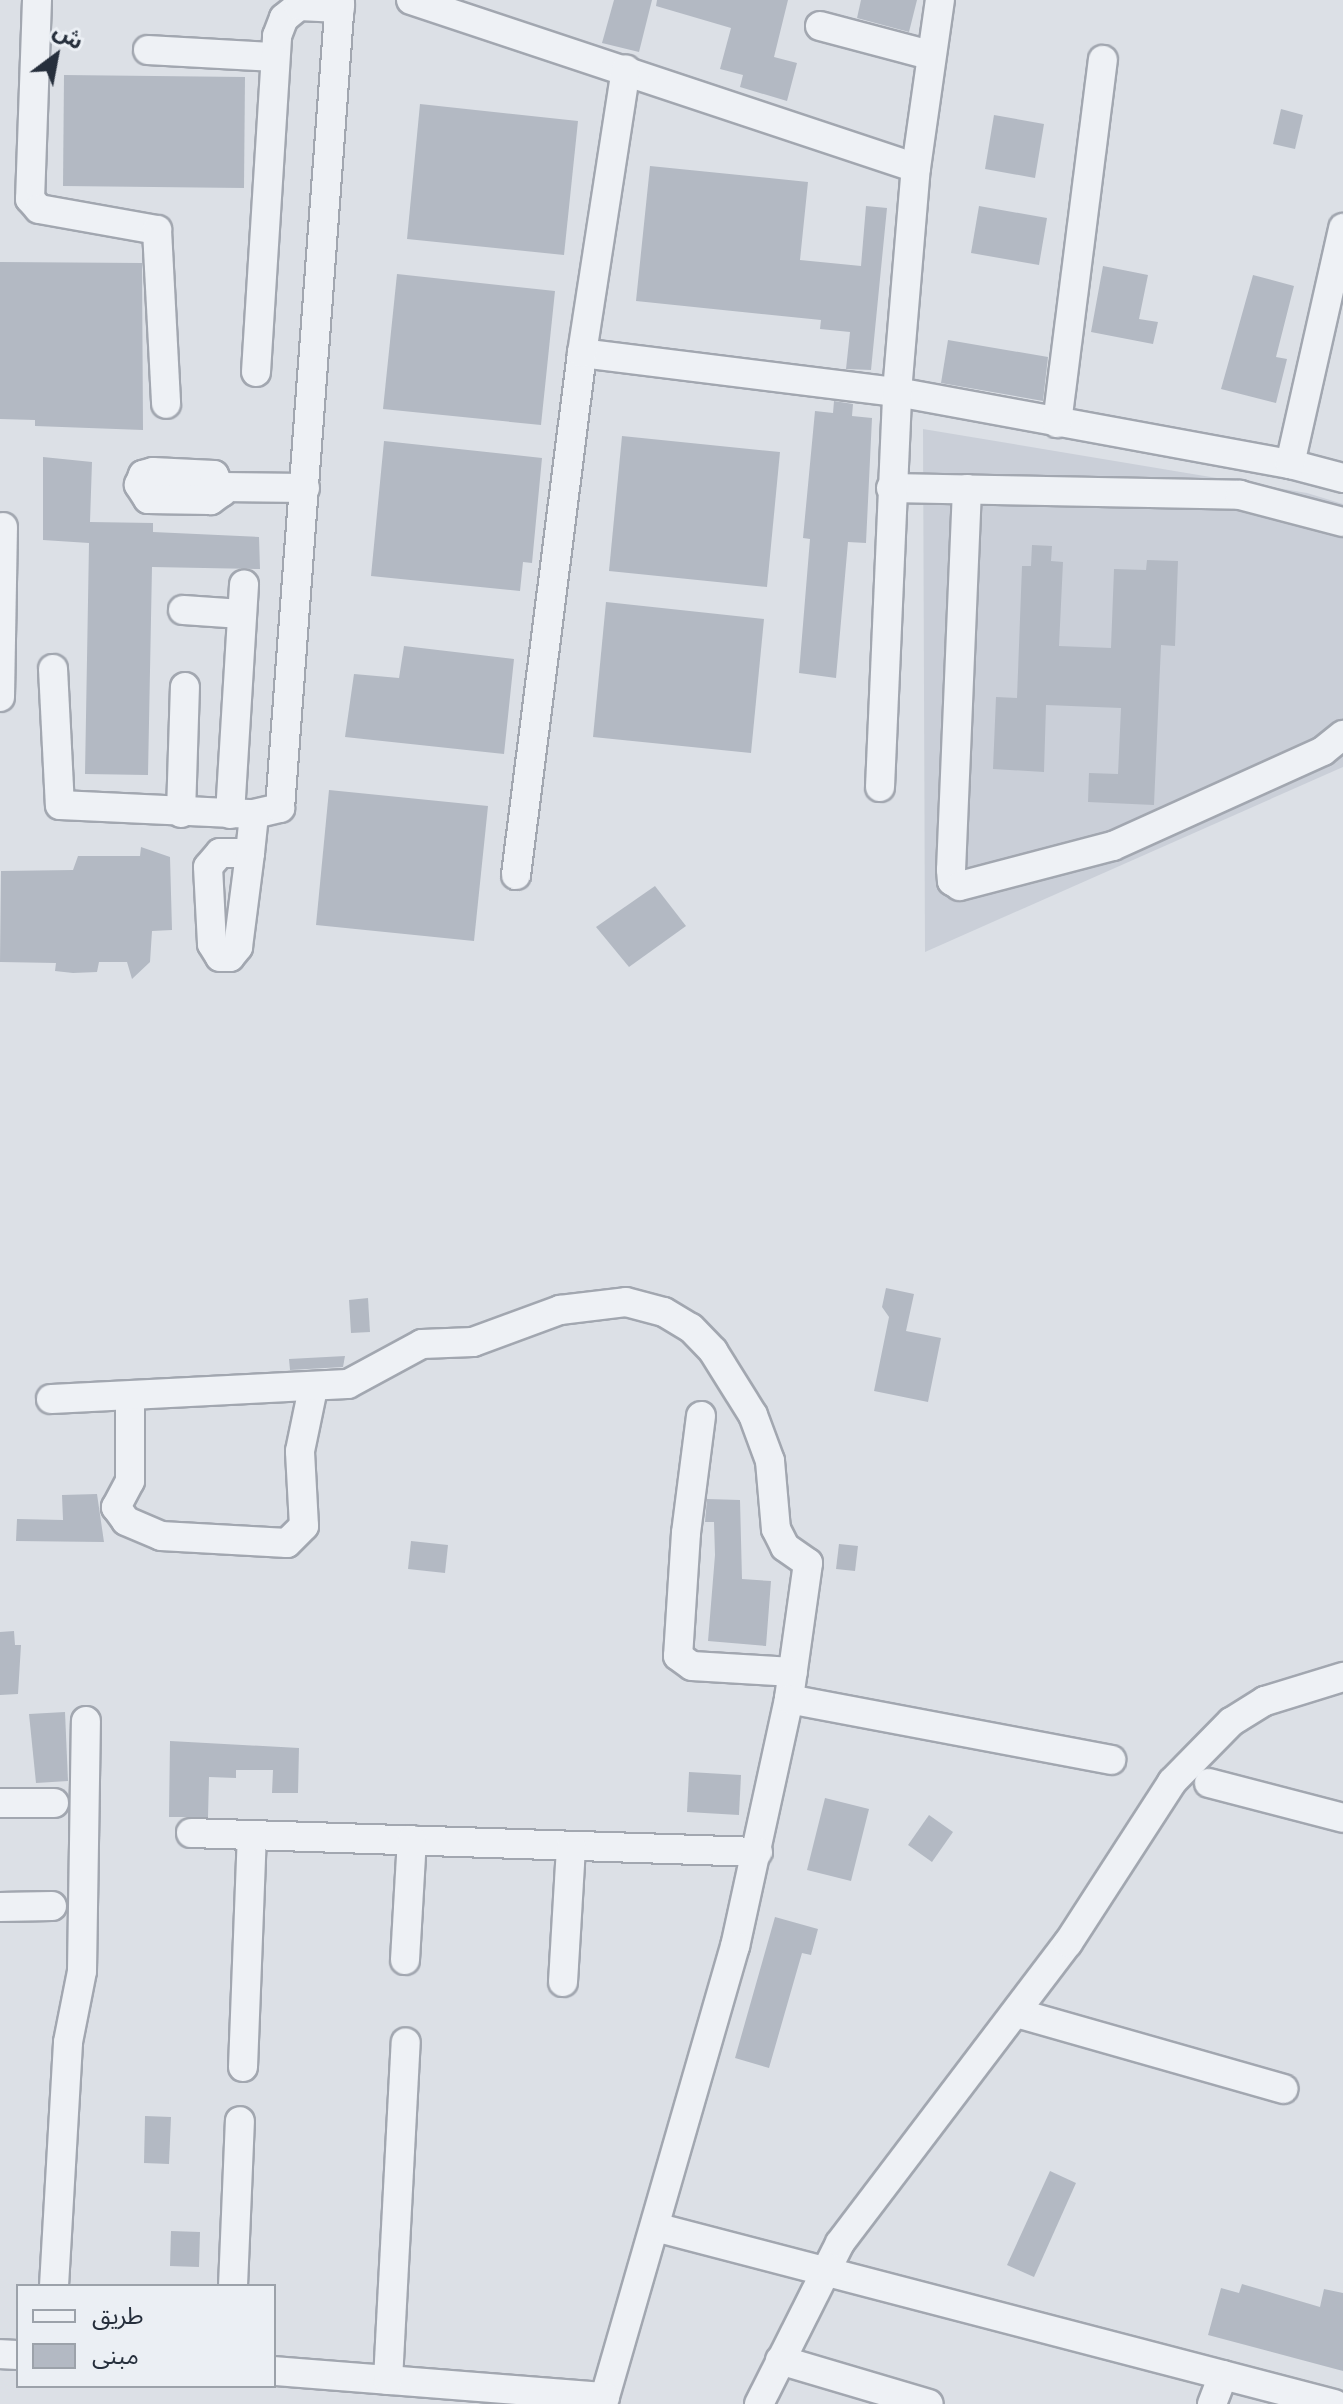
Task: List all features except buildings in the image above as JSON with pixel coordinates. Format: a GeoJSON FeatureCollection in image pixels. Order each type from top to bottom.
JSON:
{"type":"FeatureCollection","features":[{"type":"Feature","properties":{"kind":"street"},"geometry":{"type":"LineString","coordinates":[[37,0],[30,199],[39,209],[157,230],[166,404]]}},
{"type":"Feature","properties":{"kind":"street"},"geometry":{"type":"LineString","coordinates":[[411,0],[916,168]]}},
{"type":"Feature","properties":{"kind":"street"},"geometry":{"type":"LineString","coordinates":[[880,787],[897,392],[916,168],[940,0]]}},
{"type":"Feature","properties":{"kind":"street"},"geometry":{"type":"LineString","coordinates":[[53,669],[60,805],[181,813],[272,814],[282,804],[340,4],[299,6],[284,18],[275,57],[256,372]]}},
{"type":"Feature","properties":{"kind":"street"},"geometry":{"type":"LineString","coordinates":[[820,26],[930,55]]}},
{"type":"Feature","properties":{"kind":"street"},"geometry":{"type":"LineString","coordinates":[[148,50],[275,57]]}},
{"type":"Feature","properties":{"kind":"street"},"geometry":{"type":"LineString","coordinates":[[1057,423],[1103,60]]}},
{"type":"Feature","properties":{"kind":"street"},"geometry":{"type":"LineString","coordinates":[[516,875],[582,353],[626,69]]}},
{"type":"Feature","properties":{"kind":"street"},"geometry":{"type":"LineString","coordinates":[[1290,464],[1337,291],[1343,228]]}},
{"type":"Feature","properties":{"kind":"street"},"geometry":{"type":"LineString","coordinates":[[582,353],[897,392],[1290,464],[1343,478]]}},
{"type":"Feature","properties":{"kind":"street"},"geometry":{"type":"LineString","coordinates":[[223,487],[305,488]]}},
{"type":"Feature","properties":{"kind":"street"},"geometry":{"type":"LineString","coordinates":[[891,488],[1240,495],[1343,522]]}},
{"type":"Feature","properties":{"kind":"street"},"geometry":{"type":"LineString","coordinates":[[967,489],[952,881],[960,886],[1113,846],[1323,751],[1343,735]]}},
{"type":"Feature","properties":{"kind":"street"},"geometry":{"type":"LineString","coordinates":[[0,697],[3,527]]}},
{"type":"Feature","properties":{"kind":"street"},"geometry":{"type":"LineString","coordinates":[[244,584],[242,814],[250,853]]}},
{"type":"Feature","properties":{"kind":"street"},"geometry":{"type":"LineString","coordinates":[[183,610],[242,614]]}},
{"type":"Feature","properties":{"kind":"street"},"geometry":{"type":"LineString","coordinates":[[181,813],[185,687]]}},
{"type":"Feature","properties":{"kind":"street"},"geometry":{"type":"LineString","coordinates":[[51,1399],[313,1388],[363,1379],[422,1344],[473,1342],[587,1305],[626,1302],[678,1319],[713,1351],[753,1415],[770,1461],[776,1529],[785,1547],[808,1563],[791,1685],[758,1852],[604,2401],[276,2371]]}},
{"type":"Feature","properties":{"kind":"street"},"geometry":{"type":"LineString","coordinates":[[130,1396],[130,1481],[116,1507],[126,1521],[161,1536],[287,1543],[304,1526],[300,1451],[313,1388]]}},
{"type":"Feature","properties":{"kind":"street"},"geometry":{"type":"LineString","coordinates":[[701,1416],[686,1533],[678,1656],[692,1666],[791,1685],[1111,1760]]}},
{"type":"Feature","properties":{"kind":"street"},"geometry":{"type":"LineString","coordinates":[[759,2404],[825,2269],[887,2179],[1017,2013],[1198,1751],[1265,1701],[1343,1677]]}},
{"type":"Feature","properties":{"kind":"street"},"geometry":{"type":"LineString","coordinates":[[54,2284],[68,2042],[82,1971],[86,1721]]}},
{"type":"Feature","properties":{"kind":"street"},"geometry":{"type":"LineString","coordinates":[[1209,1783],[1343,1818]]}},
{"type":"Feature","properties":{"kind":"street"},"geometry":{"type":"LineString","coordinates":[[0,1803],[54,1803]]}},
{"type":"Feature","properties":{"kind":"street"},"geometry":{"type":"LineString","coordinates":[[191,1833],[758,1852]]}},
{"type":"Feature","properties":{"kind":"street"},"geometry":{"type":"LineString","coordinates":[[243,2067],[252,1835]]}},
{"type":"Feature","properties":{"kind":"street"},"geometry":{"type":"LineString","coordinates":[[405,1960],[412,1840]]}},
{"type":"Feature","properties":{"kind":"street"},"geometry":{"type":"LineString","coordinates":[[563,1982],[571,1846]]}},
{"type":"Feature","properties":{"kind":"street"},"geometry":{"type":"LineString","coordinates":[[0,1907],[52,1906]]}},
{"type":"Feature","properties":{"kind":"street"},"geometry":{"type":"LineString","coordinates":[[1017,2013],[1283,2089]]}},
{"type":"Feature","properties":{"kind":"street"},"geometry":{"type":"LineString","coordinates":[[388,2380],[406,2042]]}},
{"type":"Feature","properties":{"kind":"street"},"geometry":{"type":"LineString","coordinates":[[233,2284],[240,2121]]}},
{"type":"Feature","properties":{"kind":"street"},"geometry":{"type":"LineString","coordinates":[[655,2227],[825,2269],[1331,2404]]}},
{"type":"Feature","properties":{"kind":"street"},"geometry":{"type":"LineString","coordinates":[[780,2360],[929,2404]]}},
{"type":"Feature","properties":{"kind":"street"},"geometry":{"type":"LineString","coordinates":[[1212,2404],[1223,2375]]}},
{"type":"Feature","properties":{"kind":"shaded area"},"geometry":{"type":"Polygon","coordinates":[[[923,429],[1307,493],[1343,504],[1343,767],[925,952],[923,429]]]}}]}
